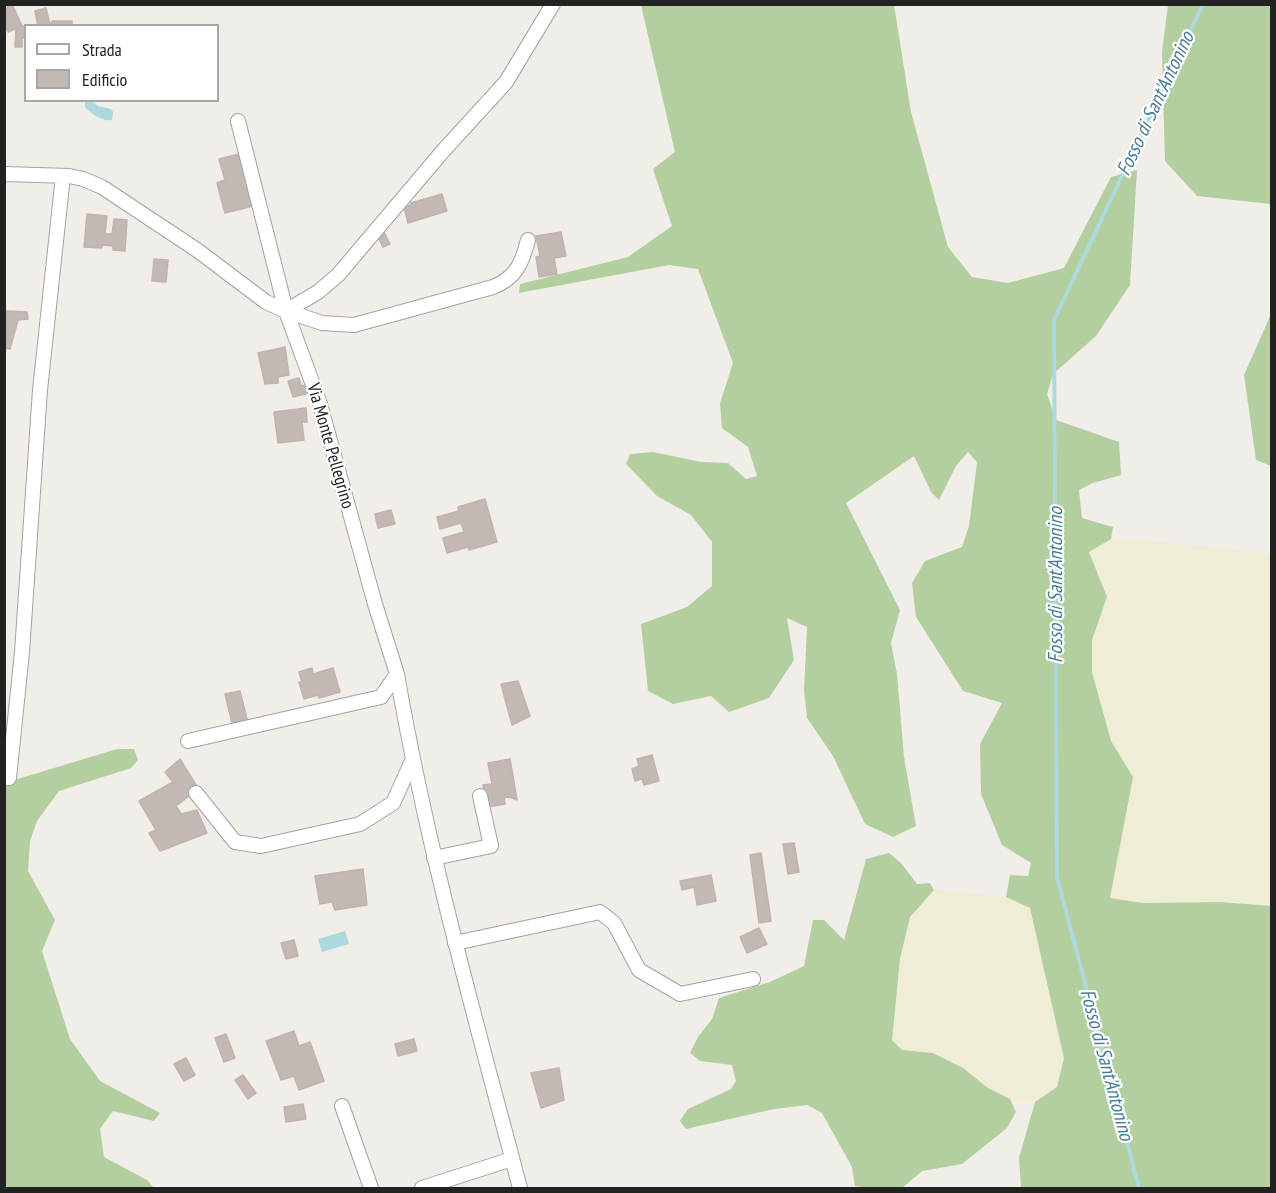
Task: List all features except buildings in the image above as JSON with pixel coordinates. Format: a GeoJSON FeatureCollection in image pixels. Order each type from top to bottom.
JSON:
{"type":"FeatureCollection","features":[{"type":"Feature","properties":{"kind":"street"},"geometry":{"type":"LineString","coordinates":[[286,311],[318,292],[338,274],[443,151],[506,82],[553,4]]}},
{"type":"Feature","properties":{"kind":"street","name":"Via Monte Pellegrino"},"geometry":{"type":"LineString","coordinates":[[238,121],[286,311],[320,404],[375,604],[397,674],[412,761],[434,858],[520,1188]]}},
{"type":"Feature","properties":{"kind":"street"},"geometry":{"type":"LineString","coordinates":[[4,174],[83,179],[108,190],[197,250],[266,302],[322,323],[354,325],[493,287],[505,282],[517,271],[528,240]]}},
{"type":"Feature","properties":{"kind":"street"},"geometry":{"type":"LineString","coordinates":[[9,778],[22,652],[40,390],[63,176]]}},
{"type":"Feature","properties":{"kind":"street"},"geometry":{"type":"LineString","coordinates":[[188,741],[381,697],[397,674]]}},
{"type":"Feature","properties":{"kind":"street"},"geometry":{"type":"LineString","coordinates":[[195,793],[235,842],[261,846],[360,824],[393,803],[412,761]]}},
{"type":"Feature","properties":{"kind":"street"},"geometry":{"type":"LineString","coordinates":[[434,858],[491,846],[480,796]]}},
{"type":"Feature","properties":{"kind":"street"},"geometry":{"type":"LineString","coordinates":[[455,943],[600,912],[614,923],[639,970],[680,994],[753,979]]}},
{"type":"Feature","properties":{"kind":"street"},"geometry":{"type":"LineString","coordinates":[[342,1106],[371,1188]]}},
{"type":"Feature","properties":{"kind":"street"},"geometry":{"type":"LineString","coordinates":[[422,1188],[512,1159]]}},
{"type":"Feature","properties":{"kind":"shaded area"},"geometry":{"type":"Polygon","coordinates":[[[1111,539],[1142,540],[1271,554],[1271,906],[1220,902],[1143,903],[1110,898],[1133,777],[1111,741],[1092,672],[1092,640],[1107,597],[1089,552],[1111,539]]]}},
{"type":"Feature","properties":{"kind":"shaded area"},"geometry":{"type":"Polygon","coordinates":[[[934,890],[1006,897],[1030,907],[1064,1058],[1057,1087],[1035,1102],[1010,1099],[988,1088],[963,1068],[933,1053],[902,1050],[892,1040],[900,959],[910,917],[934,890]]]}},
{"type":"Feature","properties":{"kind":"green space"},"geometry":{"type":"Polygon","coordinates":[[[641,5],[894,5],[911,112],[948,247],[972,277],[1008,283],[1064,268],[1111,177],[1137,170],[1130,285],[1096,336],[1053,374],[1047,394],[1056,420],[1119,442],[1121,475],[1093,483],[1079,490],[1082,518],[1113,527],[1111,539],[1089,552],[1107,597],[1092,640],[1092,672],[1111,741],[1133,777],[1110,898],[1143,903],[1220,902],[1271,906],[1271,1188],[1021,1188],[1019,1158],[1035,1102],[1057,1087],[1064,1058],[1030,908],[1006,897],[1010,875],[1028,876],[1031,863],[1002,845],[981,794],[980,744],[1002,703],[963,691],[916,617],[912,583],[925,561],[962,547],[969,526],[977,462],[968,452],[956,466],[939,500],[931,492],[914,456],[846,503],[900,610],[891,643],[897,674],[904,757],[916,826],[893,837],[865,824],[833,756],[807,718],[804,690],[807,627],[787,618],[794,660],[769,698],[729,712],[711,696],[673,704],[648,691],[641,624],[687,607],[712,586],[712,542],[691,515],[657,496],[626,464],[630,454],[653,452],[701,462],[728,463],[746,479],[757,476],[748,447],[722,428],[720,403],[733,363],[698,269],[669,265],[519,293],[520,284],[628,257],[672,226],[653,169],[675,152],[641,5]]]}},
{"type":"Feature","properties":{"kind":"green space"},"geometry":{"type":"Polygon","coordinates":[[[1168,5],[1271,5],[1271,204],[1197,196],[1165,161],[1162,52],[1168,5]]]}},
{"type":"Feature","properties":{"kind":"green space"},"geometry":{"type":"Polygon","coordinates":[[[1271,314],[1271,466],[1256,460],[1244,375],[1271,314]]]}},
{"type":"Feature","properties":{"kind":"green space"},"geometry":{"type":"Polygon","coordinates":[[[117,749],[134,749],[138,760],[131,768],[59,791],[37,821],[30,841],[28,871],[55,920],[42,951],[70,1039],[100,1081],[160,1113],[154,1121],[113,1111],[100,1129],[104,1157],[147,1180],[154,1188],[5,1188],[4,781],[11,781],[117,749]]]}},
{"type":"Feature","properties":{"kind":"green space"},"geometry":{"type":"Polygon","coordinates":[[[889,853],[901,863],[917,884],[930,883],[934,890],[910,917],[900,959],[892,1040],[902,1050],[933,1053],[963,1068],[988,1088],[1010,1099],[1016,1112],[1007,1128],[962,1164],[922,1171],[902,1188],[855,1186],[852,1167],[822,1113],[807,1105],[774,1109],[686,1129],[680,1121],[688,1109],[731,1089],[736,1081],[732,1065],[700,1061],[690,1053],[698,1037],[712,1019],[719,998],[770,982],[804,966],[813,920],[824,920],[844,940],[866,859],[889,853]]]}},
{"type":"Feature","properties":{"kind":"water"},"geometry":{"type":"Polygon","coordinates":[[[85,102],[92,102],[111,109],[112,120],[101,118],[85,107],[85,102]]]}},
{"type":"Feature","properties":{"kind":"water"},"geometry":{"type":"Polygon","coordinates":[[[345,931],[349,944],[322,952],[318,939],[345,931]]]}},
{"type":"Feature","properties":{"kind":"waterway","name":"Fosso di Sant'Antonino"},"geometry":{"type":"LineString","coordinates":[[1139,1188],[1057,877],[1054,320],[1203,4]]}}]}
